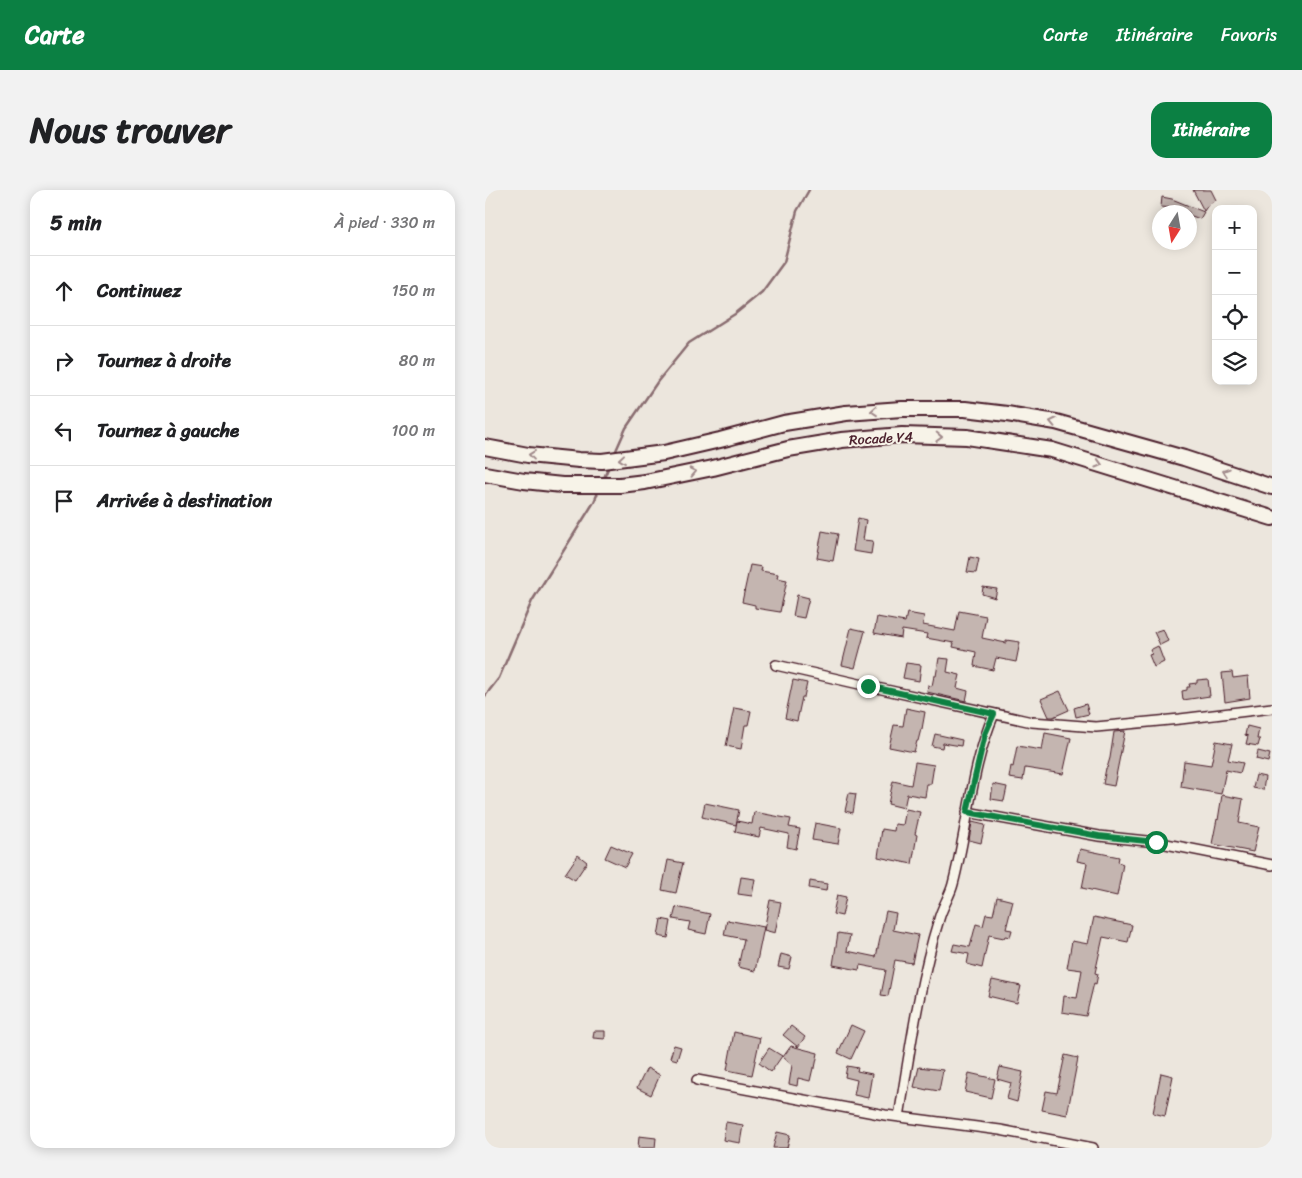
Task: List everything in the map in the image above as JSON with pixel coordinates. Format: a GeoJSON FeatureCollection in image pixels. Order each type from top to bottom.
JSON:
{"type":"FeatureCollection","features":[{"type":"Feature","properties":{"kind":"highway","name":"Rocade Y4"},"geometry":{"type":"LineString","coordinates":[[485,447],[528,455],[579,460],[602,460],[664,453],[784,423],[829,416],[903,409],[965,409],[1056,422],[1184,458],[1272,487]]}},
{"type":"Feature","properties":{"kind":"highway","name":"Rocade Y4"},"geometry":{"type":"LineString","coordinates":[[485,474],[562,485],[620,485],[645,482],[713,468],[788,449],[842,440],[902,435],[967,438],[1053,450],[1272,518]]}},
{"type":"Feature","properties":{"kind":"street"},"geometry":{"type":"LineString","coordinates":[[776,665],[1032,722],[1097,727],[1272,708]]}},
{"type":"Feature","properties":{"kind":"street"},"geometry":{"type":"LineString","coordinates":[[899,1117],[918,1000],[939,918],[953,885],[985,734],[994,714]]}},
{"type":"Feature","properties":{"kind":"street"},"geometry":{"type":"LineString","coordinates":[[967,812],[1099,836],[1156,842],[1272,864]]}},
{"type":"Feature","properties":{"kind":"street"},"geometry":{"type":"LineString","coordinates":[[697,1080],[899,1117],[1000,1130],[1093,1148]]}},
{"type":"Feature","properties":{"kind":"building"},"geometry":{"type":"Polygon","coordinates":[[[1193,190],[1211,190],[1216,200],[1208,205],[1204,211],[1193,190]]]}},
{"type":"Feature","properties":{"kind":"building"},"geometry":{"type":"Polygon","coordinates":[[[1162,197],[1187,205],[1161,205],[1162,197]]]}},
{"type":"Feature","properties":{"kind":"building"},"geometry":{"type":"Polygon","coordinates":[[[1197,209],[1204,212],[1200,219],[1197,218],[1197,209]]]}},
{"type":"Feature","properties":{"kind":"building"},"geometry":{"type":"Polygon","coordinates":[[[858,518],[866,520],[863,540],[873,541],[871,554],[853,551],[858,518]]]}},
{"type":"Feature","properties":{"kind":"building"},"geometry":{"type":"Polygon","coordinates":[[[822,531],[838,534],[833,561],[817,558],[822,531]]]}},
{"type":"Feature","properties":{"kind":"building"},"geometry":{"type":"Polygon","coordinates":[[[970,557],[979,559],[976,573],[967,572],[970,557]]]}},
{"type":"Feature","properties":{"kind":"building"},"geometry":{"type":"Polygon","coordinates":[[[750,565],[762,567],[761,571],[778,574],[777,578],[787,580],[780,612],[755,608],[755,605],[742,602],[750,565]]]}},
{"type":"Feature","properties":{"kind":"building"},"geometry":{"type":"Polygon","coordinates":[[[983,587],[997,589],[995,598],[982,594],[983,587]]]}},
{"type":"Feature","properties":{"kind":"building"},"geometry":{"type":"Polygon","coordinates":[[[797,595],[809,598],[804,618],[793,616],[797,595]]]}},
{"type":"Feature","properties":{"kind":"building"},"geometry":{"type":"Polygon","coordinates":[[[959,611],[986,616],[982,638],[1006,643],[1006,640],[1020,642],[1016,662],[996,658],[993,670],[974,666],[976,652],[953,647],[954,643],[926,638],[927,634],[902,630],[901,638],[874,633],[877,617],[905,622],[907,613],[924,616],[923,625],[955,631],[959,611]]]}},
{"type":"Feature","properties":{"kind":"building"},"geometry":{"type":"Polygon","coordinates":[[[851,628],[865,631],[855,668],[842,665],[851,628]]]}},
{"type":"Feature","properties":{"kind":"building"},"geometry":{"type":"Polygon","coordinates":[[[1163,629],[1168,641],[1160,645],[1154,632],[1163,629]]]}},
{"type":"Feature","properties":{"kind":"building"},"geometry":{"type":"Polygon","coordinates":[[[1158,646],[1164,662],[1154,667],[1149,655],[1152,654],[1150,650],[1158,646]]]}},
{"type":"Feature","properties":{"kind":"building"},"geometry":{"type":"Polygon","coordinates":[[[939,658],[949,659],[947,672],[960,675],[957,688],[968,691],[966,701],[927,692],[928,685],[932,686],[934,676],[936,676],[939,658]]]}},
{"type":"Feature","properties":{"kind":"building"},"geometry":{"type":"Polygon","coordinates":[[[906,663],[921,665],[919,681],[903,678],[906,663]]]}},
{"type":"Feature","properties":{"kind":"building"},"geometry":{"type":"Polygon","coordinates":[[[1232,672],[1233,678],[1248,676],[1250,698],[1225,702],[1222,673],[1232,672]]]}},
{"type":"Feature","properties":{"kind":"building"},"geometry":{"type":"Polygon","coordinates":[[[1208,679],[1210,696],[1183,700],[1182,691],[1190,687],[1189,684],[1197,683],[1197,680],[1208,679]]]}},
{"type":"Feature","properties":{"kind":"building"},"geometry":{"type":"Polygon","coordinates":[[[793,680],[807,683],[797,721],[785,718],[793,680]]]}},
{"type":"Feature","properties":{"kind":"building"},"geometry":{"type":"Polygon","coordinates":[[[1060,691],[1069,710],[1049,717],[1041,699],[1060,691]]]}},
{"type":"Feature","properties":{"kind":"building"},"geometry":{"type":"Polygon","coordinates":[[[1086,704],[1089,714],[1076,717],[1074,708],[1086,704]]]}},
{"type":"Feature","properties":{"kind":"building"},"geometry":{"type":"Polygon","coordinates":[[[734,708],[751,711],[748,725],[745,725],[741,749],[726,746],[734,708]]]}},
{"type":"Feature","properties":{"kind":"building"},"geometry":{"type":"Polygon","coordinates":[[[906,708],[925,712],[922,729],[914,752],[889,747],[894,725],[903,726],[906,708]]]}},
{"type":"Feature","properties":{"kind":"building"},"geometry":{"type":"Polygon","coordinates":[[[1247,726],[1259,729],[1257,739],[1260,739],[1258,746],[1246,744],[1248,736],[1245,735],[1247,726]]]}},
{"type":"Feature","properties":{"kind":"building"},"geometry":{"type":"Polygon","coordinates":[[[1125,731],[1114,786],[1103,784],[1114,732],[1125,731]]]}},
{"type":"Feature","properties":{"kind":"building"},"geometry":{"type":"Polygon","coordinates":[[[1045,733],[1071,738],[1063,774],[1025,768],[1023,780],[1009,778],[1017,746],[1042,750],[1045,733]]]}},
{"type":"Feature","properties":{"kind":"building"},"geometry":{"type":"Polygon","coordinates":[[[935,734],[962,740],[961,746],[943,743],[942,748],[932,746],[935,734]]]}},
{"type":"Feature","properties":{"kind":"building"},"geometry":{"type":"Polygon","coordinates":[[[1216,741],[1232,744],[1228,760],[1243,763],[1240,773],[1226,770],[1221,794],[1181,787],[1184,761],[1211,765],[1216,741]]]}},
{"type":"Feature","properties":{"kind":"building"},"geometry":{"type":"Polygon","coordinates":[[[1258,751],[1270,754],[1268,762],[1256,759],[1258,751]]]}},
{"type":"Feature","properties":{"kind":"building"},"geometry":{"type":"Polygon","coordinates":[[[915,762],[934,765],[931,784],[927,784],[925,797],[907,794],[904,808],[888,804],[893,781],[911,785],[915,762]]]}},
{"type":"Feature","properties":{"kind":"building"},"geometry":{"type":"Polygon","coordinates":[[[1256,775],[1265,777],[1263,790],[1253,788],[1256,775]]]}},
{"type":"Feature","properties":{"kind":"building"},"geometry":{"type":"Polygon","coordinates":[[[993,784],[1007,787],[1004,801],[991,799],[993,784]]]}},
{"type":"Feature","properties":{"kind":"building"},"geometry":{"type":"Polygon","coordinates":[[[849,793],[856,794],[853,813],[845,811],[849,793]]]}},
{"type":"Feature","properties":{"kind":"building"},"geometry":{"type":"Polygon","coordinates":[[[1222,795],[1243,799],[1239,823],[1259,827],[1253,852],[1212,844],[1222,795]]]}},
{"type":"Feature","properties":{"kind":"building"},"geometry":{"type":"Polygon","coordinates":[[[705,803],[739,810],[736,825],[702,817],[705,803]]]}},
{"type":"Feature","properties":{"kind":"building"},"geometry":{"type":"Polygon","coordinates":[[[906,809],[920,812],[915,834],[917,835],[912,864],[878,857],[882,829],[894,831],[895,824],[903,825],[906,809]]]}},
{"type":"Feature","properties":{"kind":"building"},"geometry":{"type":"Polygon","coordinates":[[[754,812],[791,819],[789,827],[800,829],[796,849],[787,847],[789,834],[761,828],[759,837],[735,832],[737,821],[752,824],[754,812]]]}},
{"type":"Feature","properties":{"kind":"building"},"geometry":{"type":"Polygon","coordinates":[[[972,822],[985,825],[981,843],[969,840],[972,822]]]}},
{"type":"Feature","properties":{"kind":"building"},"geometry":{"type":"Polygon","coordinates":[[[815,823],[841,828],[838,844],[812,840],[815,823]]]}},
{"type":"Feature","properties":{"kind":"building"},"geometry":{"type":"Polygon","coordinates":[[[611,845],[632,854],[625,867],[605,858],[611,845]]]}},
{"type":"Feature","properties":{"kind":"building"},"geometry":{"type":"Polygon","coordinates":[[[1080,849],[1119,857],[1118,862],[1123,864],[1117,896],[1082,888],[1087,863],[1077,861],[1080,849]]]}},
{"type":"Feature","properties":{"kind":"building"},"geometry":{"type":"Polygon","coordinates":[[[578,855],[587,862],[575,880],[565,874],[578,855]]]}},
{"type":"Feature","properties":{"kind":"building"},"geometry":{"type":"Polygon","coordinates":[[[668,860],[683,863],[676,893],[662,890],[668,860]]]}},
{"type":"Feature","properties":{"kind":"building"},"geometry":{"type":"Polygon","coordinates":[[[741,877],[755,879],[752,896],[738,894],[741,877]]]}},
{"type":"Feature","properties":{"kind":"building"},"geometry":{"type":"Polygon","coordinates":[[[810,881],[827,884],[826,891],[809,888],[810,881]]]}},
{"type":"Feature","properties":{"kind":"building"},"geometry":{"type":"Polygon","coordinates":[[[837,895],[846,897],[842,916],[833,914],[837,895]]]}},
{"type":"Feature","properties":{"kind":"building"},"geometry":{"type":"Polygon","coordinates":[[[997,897],[1013,901],[1006,929],[1012,930],[1010,937],[1005,936],[1004,938],[989,935],[982,968],[967,964],[969,954],[952,951],[954,944],[970,947],[976,924],[983,926],[986,914],[993,915],[997,897]]]}},
{"type":"Feature","properties":{"kind":"building"},"geometry":{"type":"Polygon","coordinates":[[[770,900],[781,902],[775,933],[764,930],[770,900]]]}},
{"type":"Feature","properties":{"kind":"building"},"geometry":{"type":"Polygon","coordinates":[[[676,907],[710,914],[706,934],[688,930],[690,922],[673,919],[676,907]]]}},
{"type":"Feature","properties":{"kind":"building"},"geometry":{"type":"Polygon","coordinates":[[[886,911],[896,913],[893,930],[918,935],[912,963],[895,960],[888,996],[881,995],[886,970],[860,965],[859,970],[833,965],[838,933],[850,935],[847,951],[876,957],[886,911]]]}},
{"type":"Feature","properties":{"kind":"building"},"geometry":{"type":"Polygon","coordinates":[[[1094,917],[1132,925],[1128,942],[1103,937],[1095,973],[1098,974],[1096,984],[1094,983],[1086,1016],[1062,1012],[1064,996],[1077,998],[1082,970],[1067,968],[1072,941],[1088,944],[1094,917]]]}},
{"type":"Feature","properties":{"kind":"building"},"geometry":{"type":"Polygon","coordinates":[[[661,919],[671,921],[668,938],[658,936],[661,919]]]}},
{"type":"Feature","properties":{"kind":"building"},"geometry":{"type":"Polygon","coordinates":[[[727,920],[764,927],[755,971],[738,967],[744,939],[724,935],[727,920]]]}},
{"type":"Feature","properties":{"kind":"building"},"geometry":{"type":"Polygon","coordinates":[[[781,954],[792,957],[789,969],[778,967],[781,954]]]}},
{"type":"Feature","properties":{"kind":"building"},"geometry":{"type":"Polygon","coordinates":[[[992,980],[1021,986],[1017,1003],[988,996],[992,980]]]}},
{"type":"Feature","properties":{"kind":"building"},"geometry":{"type":"Polygon","coordinates":[[[851,1025],[864,1031],[851,1059],[838,1053],[851,1025]]]}},
{"type":"Feature","properties":{"kind":"building"},"geometry":{"type":"Polygon","coordinates":[[[791,1026],[805,1037],[798,1047],[783,1035],[791,1026]]]}},
{"type":"Feature","properties":{"kind":"building"},"geometry":{"type":"Polygon","coordinates":[[[594,1031],[605,1031],[605,1039],[593,1038],[594,1031]]]}},
{"type":"Feature","properties":{"kind":"building"},"geometry":{"type":"Polygon","coordinates":[[[734,1032],[760,1038],[752,1075],[727,1070],[734,1032]]]}},
{"type":"Feature","properties":{"kind":"building"},"geometry":{"type":"Polygon","coordinates":[[[674,1045],[681,1047],[677,1060],[670,1058],[674,1045]]]}},
{"type":"Feature","properties":{"kind":"building"},"geometry":{"type":"Polygon","coordinates":[[[791,1046],[818,1053],[810,1081],[798,1078],[797,1086],[789,1084],[792,1065],[783,1057],[791,1046]]]}},
{"type":"Feature","properties":{"kind":"building"},"geometry":{"type":"Polygon","coordinates":[[[769,1048],[782,1056],[771,1072],[759,1063],[769,1048]]]}},
{"type":"Feature","properties":{"kind":"building"},"geometry":{"type":"Polygon","coordinates":[[[1065,1055],[1078,1058],[1067,1115],[1042,1110],[1046,1091],[1057,1093],[1065,1055]]]}},
{"type":"Feature","properties":{"kind":"building"},"geometry":{"type":"Polygon","coordinates":[[[847,1066],[858,1068],[857,1071],[872,1074],[868,1098],[854,1095],[857,1080],[845,1077],[847,1066]]]}},
{"type":"Feature","properties":{"kind":"building"},"geometry":{"type":"Polygon","coordinates":[[[919,1067],[943,1070],[939,1091],[914,1087],[919,1067]]]}},
{"type":"Feature","properties":{"kind":"building"},"geometry":{"type":"Polygon","coordinates":[[[1000,1067],[1023,1072],[1017,1102],[1007,1099],[1011,1083],[997,1079],[1000,1067]]]}},
{"type":"Feature","properties":{"kind":"building"},"geometry":{"type":"Polygon","coordinates":[[[647,1068],[660,1075],[651,1095],[637,1088],[647,1068]]]}},
{"type":"Feature","properties":{"kind":"building"},"geometry":{"type":"Polygon","coordinates":[[[969,1073],[995,1079],[991,1098],[965,1092],[969,1073]]]}},
{"type":"Feature","properties":{"kind":"building"},"geometry":{"type":"Polygon","coordinates":[[[1161,1073],[1173,1076],[1165,1116],[1153,1113],[1161,1073]]]}},
{"type":"Feature","properties":{"kind":"building"},"geometry":{"type":"Polygon","coordinates":[[[726,1122],[743,1125],[740,1143],[723,1140],[726,1122]]]}},
{"type":"Feature","properties":{"kind":"building"},"geometry":{"type":"Polygon","coordinates":[[[777,1132],[790,1135],[787,1148],[773,1148],[777,1132]]]}},
{"type":"Feature","properties":{"kind":"building"},"geometry":{"type":"Polygon","coordinates":[[[639,1136],[656,1138],[655,1148],[638,1148],[639,1136]]]}},
{"type":"Feature","properties":{"kind":"waterway"},"geometry":{"type":"LineString","coordinates":[[614,455],[626,428],[658,381],[689,343],[735,314],[762,292],[784,262],[797,211],[809,190]]}},
{"type":"Feature","properties":{"kind":"waterway"},"geometry":{"type":"LineString","coordinates":[[603,480],[610,464]]}},
{"type":"Feature","properties":{"kind":"waterway"},"geometry":{"type":"LineString","coordinates":[[485,696],[499,678],[532,601],[594,502],[599,490]]}},
{"type":"Feature","properties":{"kind":"route"},"geometry":{"type":"LineString","coordinates":[[868,686],[994,714],[985,734],[967,812],[1099,836],[1156,842]]}}]}
